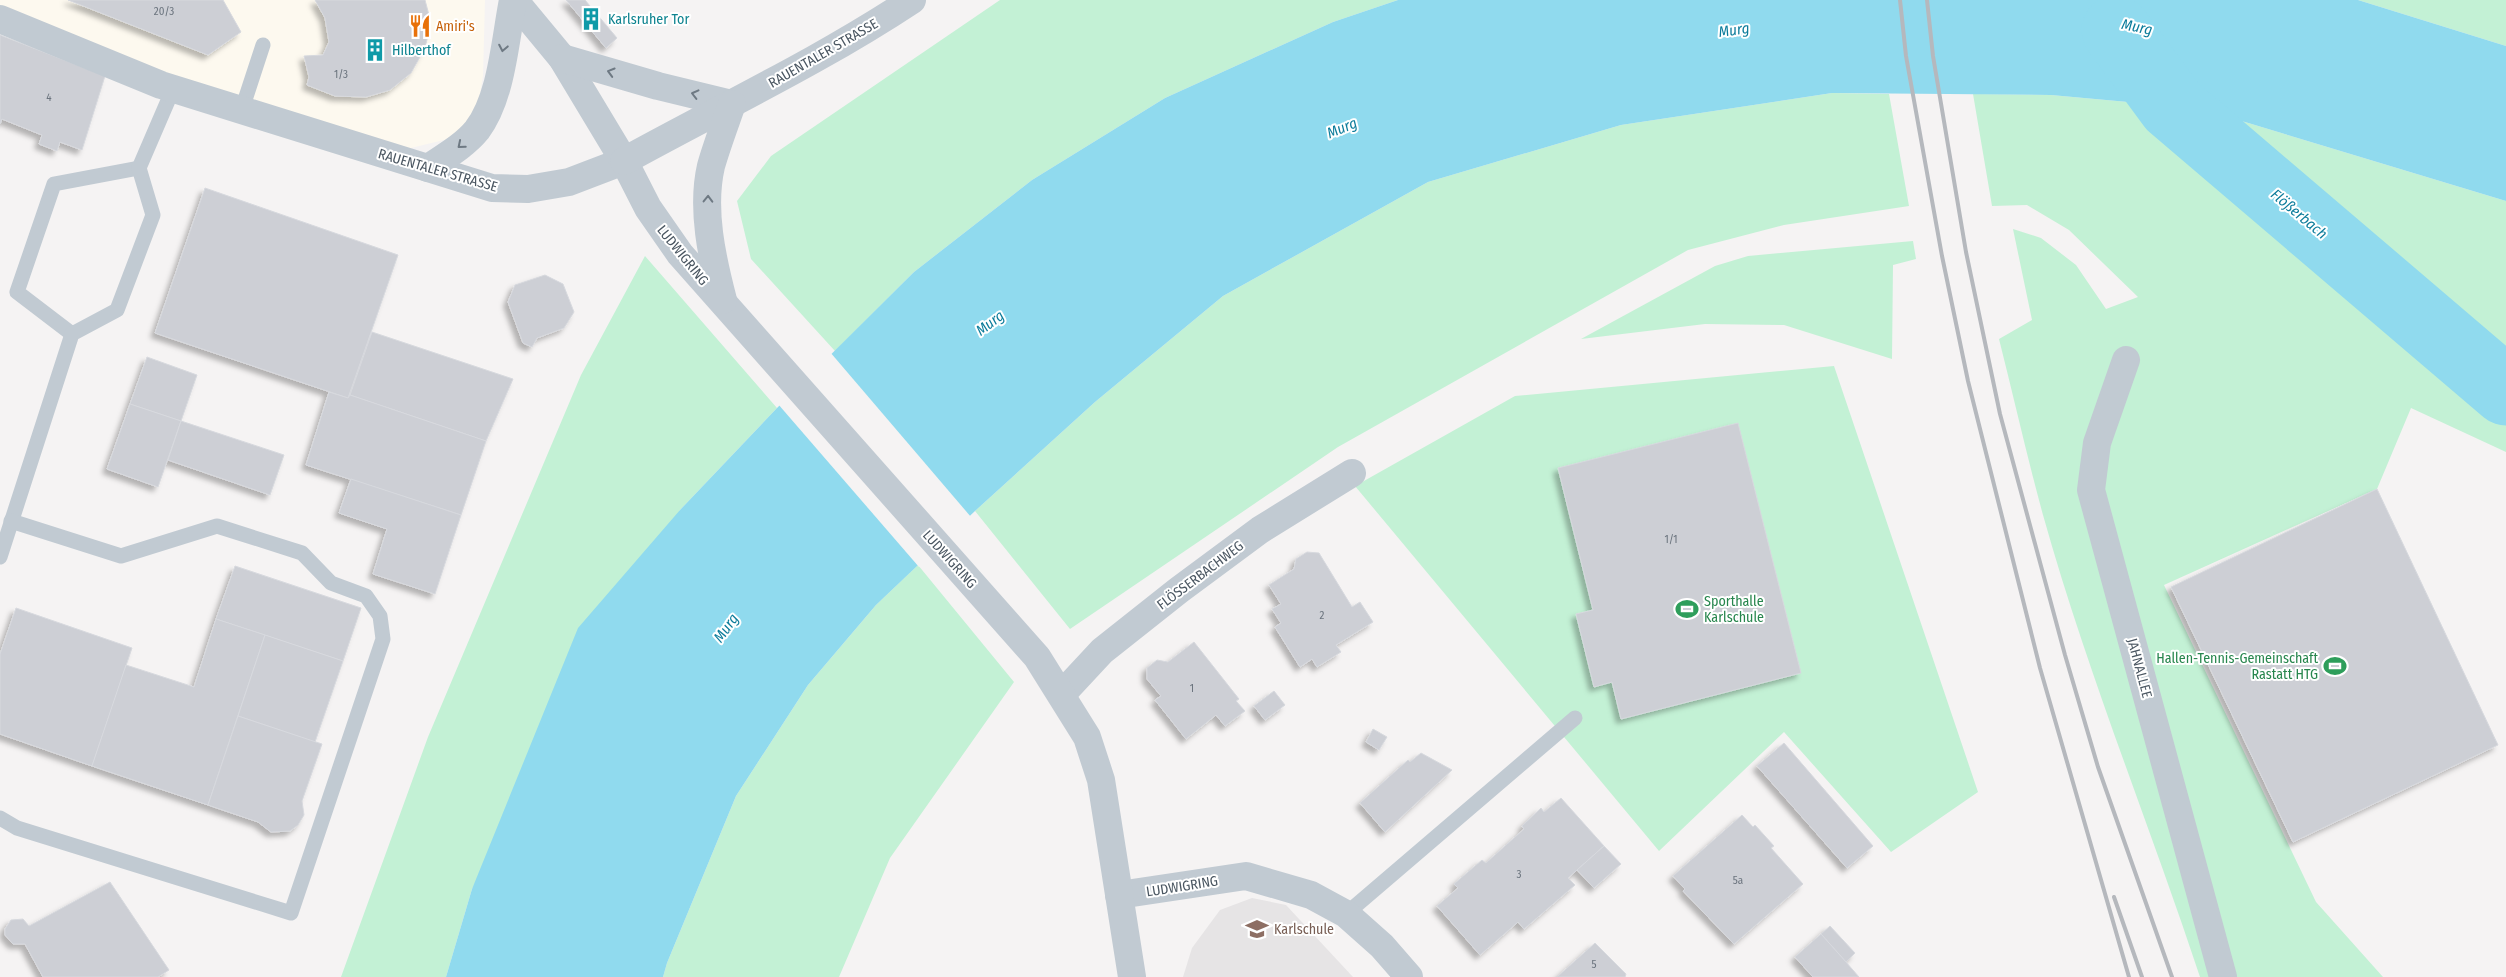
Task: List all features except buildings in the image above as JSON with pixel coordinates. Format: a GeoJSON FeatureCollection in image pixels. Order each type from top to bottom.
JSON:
{"type":"FeatureCollection","features":[{"type":"Feature","properties":{"kind":"street","name":"LUDWIGRING"},"geometry":{"type":"LineString","coordinates":[[513,0],[562,58],[624,161],[651,214],[680,254],[1037,656],[1087,737],[1101,780],[1119,895],[1246,876],[1311,895],[1346,914],[1382,946],[1409,977]]}},
{"type":"Feature","properties":{"kind":"street"},"geometry":{"type":"LineString","coordinates":[[428,168],[465,142],[476,131],[487,114],[494,95],[513,0]]}},
{"type":"Feature","properties":{"kind":"street","name":"RAUENTALER STRASSE"},"geometry":{"type":"LineString","coordinates":[[0,19],[173,89],[492,188],[528,189],[569,182],[624,161],[814,60],[912,0]]}},
{"type":"Feature","properties":{"kind":"street"},"geometry":{"type":"LineString","coordinates":[[562,58],[658,86],[732,104],[711,167],[709,187],[710,230],[714,269],[724,304]]}},
{"type":"Feature","properties":{"kind":"street","name":"JAHNALLEE"},"geometry":{"type":"LineString","coordinates":[[2126,360],[2097,443],[2091,490],[2223,977]]}},
{"type":"Feature","properties":{"kind":"street","name":"FLÖSSERBACHWEG"},"geometry":{"type":"LineString","coordinates":[[1062,694],[1102,651],[1179,590],[1260,530],[1352,473]]}},
{"type":"Feature","properties":{"kind":"street"},"geometry":{"type":"LineString","coordinates":[[1119,895],[1132,977]]}},
{"type":"Feature","properties":{"kind":"lane"},"geometry":{"type":"LineString","coordinates":[[242,109],[262,45]]}},
{"type":"Feature","properties":{"kind":"lane"},"geometry":{"type":"LineString","coordinates":[[0,557],[72,334],[118,310],[153,215],[139,168],[173,89]]}},
{"type":"Feature","properties":{"kind":"lane"},"geometry":{"type":"LineString","coordinates":[[72,334],[17,292],[54,184],[139,168]]}},
{"type":"Feature","properties":{"kind":"lane"},"geometry":{"type":"LineString","coordinates":[[0,818],[17,828],[291,913],[383,639],[380,616],[366,596],[331,583],[302,553],[217,526],[121,556],[11,521]]}},
{"type":"Feature","properties":{"kind":"lane"},"geometry":{"type":"LineString","coordinates":[[1346,914],[1575,718]]}},
{"type":"Feature","properties":{"kind":"shaded area"},"geometry":{"type":"Polygon","coordinates":[[[0,0],[485,0],[483,76],[476,116],[448,139],[386,154],[0,33],[0,0]]]}},
{"type":"Feature","properties":{"kind":"shaded area","name":"Karlschule"},"geometry":{"type":"Polygon","coordinates":[[[1252,898],[1286,905],[1353,977],[1183,977],[1192,948],[1220,910],[1252,898]]]}},
{"type":"Feature","properties":{"kind":"green space"},"geometry":{"type":"Polygon","coordinates":[[[1000,0],[1398,0],[1333,22],[1165,98],[1032,180],[914,272],[835,351],[751,259],[737,201],[771,156],[1000,0]]]}},
{"type":"Feature","properties":{"kind":"green space"},"geometry":{"type":"Polygon","coordinates":[[[2358,0],[2506,0],[2506,46],[2358,0]]]}},
{"type":"Feature","properties":{"kind":"green space"},"geometry":{"type":"Polygon","coordinates":[[[1832,93],[1889,94],[1909,206],[1784,225],[1688,250],[1338,447],[1070,629],[975,511],[1095,402],[1223,296],[1428,182],[1621,125],[1832,93]]]}},
{"type":"Feature","properties":{"kind":"green space"},"geometry":{"type":"Polygon","coordinates":[[[1973,94],[2051,95],[2172,106],[2245,122],[2506,201],[2506,452],[2411,408],[2377,489],[2164,585],[2316,902],[2383,977],[2200,977],[2079,632],[2060,574],[2031,471],[1999,339],[2032,320],[2013,229],[2041,238],[2076,265],[2106,309],[2138,297],[2069,230],[2027,205],[1992,206],[1973,94]]]}},
{"type":"Feature","properties":{"kind":"green space"},"geometry":{"type":"Polygon","coordinates":[[[1913,241],[1916,259],[1893,265],[1892,359],[1784,325],[1705,324],[1581,339],[1715,266],[1748,256],[1913,241]]]}},
{"type":"Feature","properties":{"kind":"green space"},"geometry":{"type":"Polygon","coordinates":[[[645,256],[777,408],[680,510],[472,889],[446,977],[341,977],[428,737],[581,375],[645,256]]]}},
{"type":"Feature","properties":{"kind":"green space","name":"Sporthalle Karlschule"},"geometry":{"type":"Polygon","coordinates":[[[1834,366],[1978,792],[1891,852],[1784,732],[1659,851],[1355,486],[1515,396],[1834,366]]]}},
{"type":"Feature","properties":{"kind":"green space"},"geometry":{"type":"Polygon","coordinates":[[[918,565],[1014,682],[890,858],[839,977],[663,977],[667,963],[736,796],[808,685],[876,605],[918,565]]]}},
{"type":"Feature","properties":{"kind":"water","name":"Murg"},"geometry":{"type":"Polygon","coordinates":[[[1398,0],[2358,0],[2506,46],[2506,201],[2245,122],[2172,106],[2051,95],[1832,93],[1621,125],[1428,182],[1223,296],[1095,402],[975,511],[876,605],[808,685],[736,796],[667,963],[663,977],[446,977],[472,889],[578,628],[680,510],[777,408],[914,272],[1032,180],[1165,98],[1333,22],[1398,0]]]}},
{"type":"Feature","properties":{"kind":"pier"},"geometry":{"type":"Polygon","coordinates":[[[830,352],[971,517],[919,567],[778,404],[830,352]]]}},
{"type":"Feature","properties":{"kind":"waterway","name":"Flößerbach"},"geometry":{"type":"LineString","coordinates":[[2116,30],[2172,106],[2506,391]]}},
{"type":"Feature","properties":{"kind":"railway"},"geometry":{"type":"LineString","coordinates":[[1900,0],[1906,56],[1942,256],[1968,381],[2040,668],[2129,977]]}},
{"type":"Feature","properties":{"kind":"railway"},"geometry":{"type":"LineString","coordinates":[[1927,0],[1933,56],[1966,252],[2000,414],[2065,655],[2098,767],[2172,977]]}},
{"type":"Feature","properties":{"kind":"railway"},"geometry":{"type":"LineString","coordinates":[[2114,897],[2142,977]]}},
{"type":"Feature","properties":{"kind":"place","name":"Karlsruher Tor"},"geometry":{"type":"Point","coordinates":[591,19]}},
{"type":"Feature","properties":{"kind":"place","name":"Amiri's"},"geometry":{"type":"Point","coordinates":[420,26]}},
{"type":"Feature","properties":{"kind":"place","name":"Hilberthof"},"geometry":{"type":"Point","coordinates":[375,50]}},
{"type":"Feature","properties":{"kind":"place","name":"Sporthalle Karlschule"},"geometry":{"type":"Point","coordinates":[1687,609]}},
{"type":"Feature","properties":{"kind":"place","name":"Hallen-Tennis-Gemeinschaft Rastatt HTG"},"geometry":{"type":"Point","coordinates":[2335,666]}},
{"type":"Feature","properties":{"kind":"place","name":"Karlschule"},"geometry":{"type":"Point","coordinates":[1257,929]}}]}
